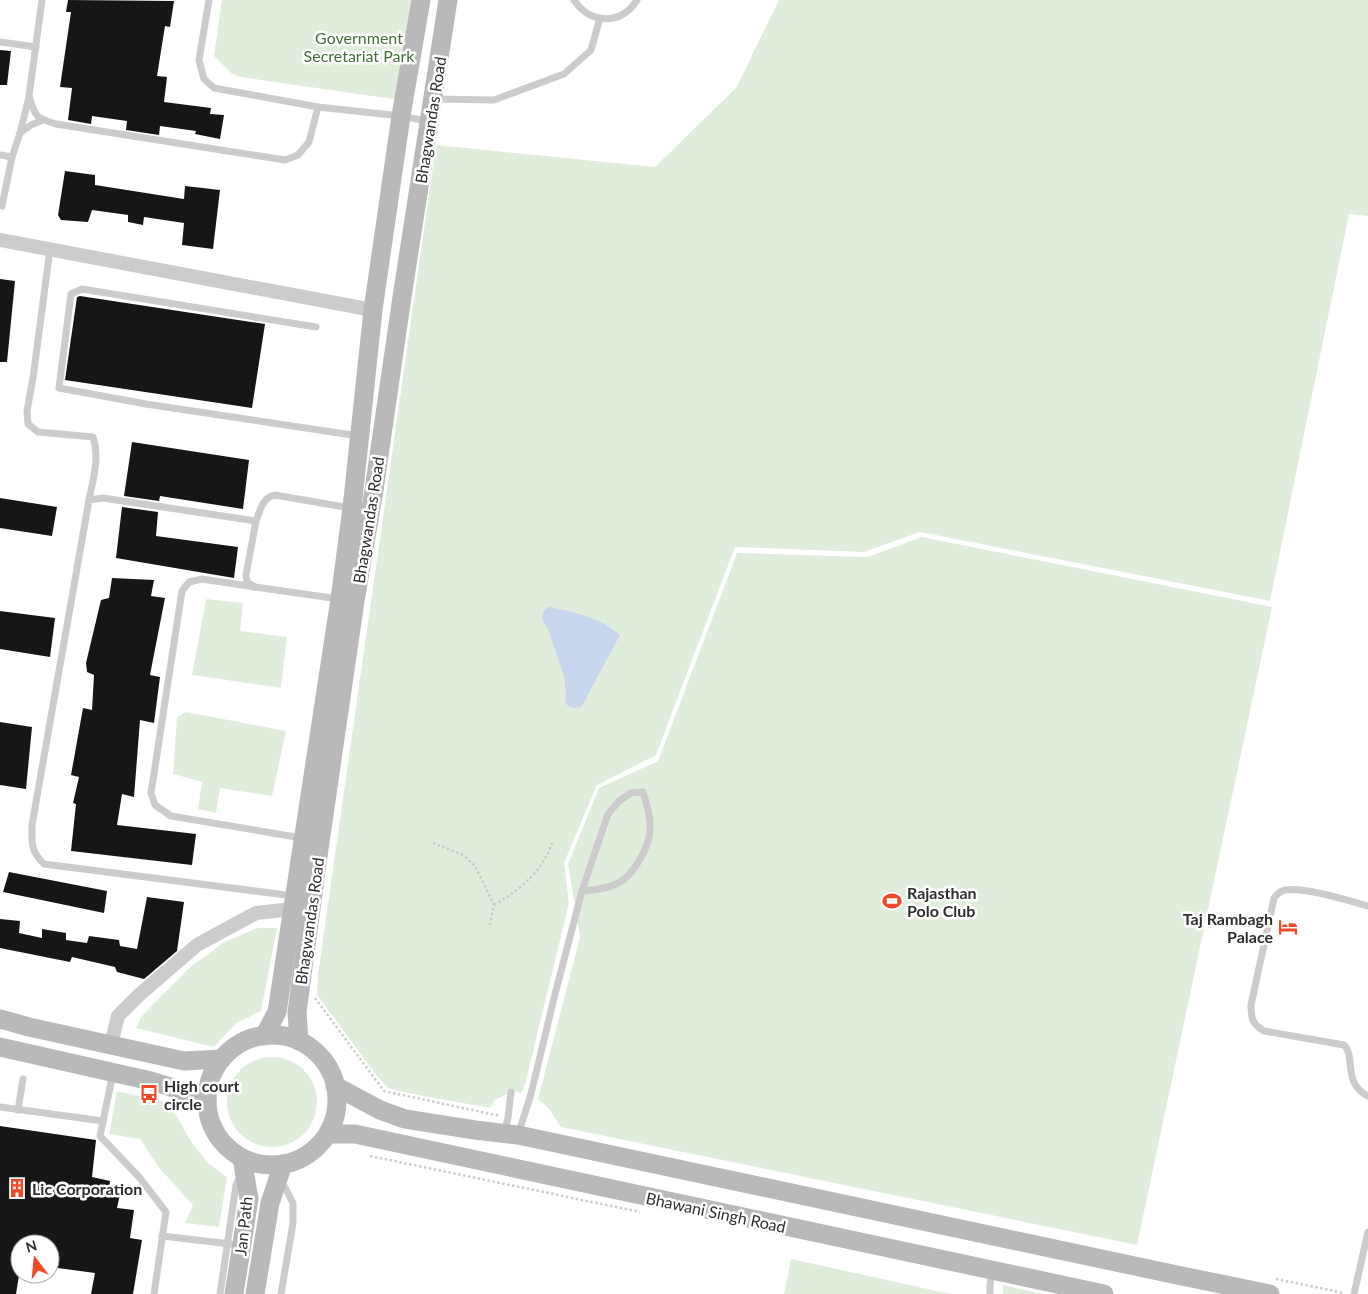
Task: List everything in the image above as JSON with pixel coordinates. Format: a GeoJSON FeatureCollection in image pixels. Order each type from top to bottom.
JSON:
{"type":"FeatureCollection","features":[{"type":"Feature","properties":{"kind":"main road","name":"Bhagwandas Road"},"geometry":{"type":"LineString","coordinates":[[264,1036],[277,1012],[304,838],[352,508],[373,310],[401,116],[421,0]]}},
{"type":"Feature","properties":{"kind":"main road","name":"Bhagwandas Road"},"geometry":{"type":"LineString","coordinates":[[300,1042],[297,1012],[319,849],[448,0]]}},
{"type":"Feature","properties":{"kind":"main road"},"geometry":{"type":"LineString","coordinates":[[0,1019],[28,1027],[184,1061],[222,1059]]}},
{"type":"Feature","properties":{"kind":"main road"},"geometry":{"type":"LineString","coordinates":[[264,1036],[280,1036],[300,1042],[317,1053],[328,1067],[336,1086],[337,1102],[328,1134],[318,1146],[281,1170],[260,1164],[243,1163],[216,1134],[209,1116],[207,1101],[211,1078],[222,1059],[232,1049],[248,1040],[264,1036]]}},
{"type":"Feature","properties":{"kind":"main road"},"geometry":{"type":"LineString","coordinates":[[1,1046],[151,1081],[207,1101]]}},
{"type":"Feature","properties":{"kind":"main road"},"geometry":{"type":"LineString","coordinates":[[336,1086],[380,1110],[406,1119],[476,1130],[510,1129],[1270,1294]]}},
{"type":"Feature","properties":{"kind":"main road","name":"Bhawani Singh Road"},"geometry":{"type":"LineString","coordinates":[[328,1134],[355,1134],[1104,1294]]}},
{"type":"Feature","properties":{"kind":"main road","name":"Jan Path"},"geometry":{"type":"LineString","coordinates":[[234,1294],[234,1245],[248,1199],[243,1163]]}},
{"type":"Feature","properties":{"kind":"main road","name":"Jan Path"},"geometry":{"type":"LineString","coordinates":[[255,1294],[270,1203],[281,1170]]}},
{"type":"Feature","properties":{"kind":"street"},"geometry":{"type":"LineString","coordinates":[[0,240],[373,310]]}},
{"type":"Feature","properties":{"kind":"street"},"geometry":{"type":"LineString","coordinates":[[111,1044],[118,1016],[139,995],[197,945],[256,913],[293,902]]}},
{"type":"Feature","properties":{"kind":"lane"},"geometry":{"type":"LineString","coordinates":[[2,206],[12,157],[29,96],[42,0]]}},
{"type":"Feature","properties":{"kind":"lane"},"geometry":{"type":"LineString","coordinates":[[209,0],[199,60],[204,79],[214,88],[318,107],[401,116],[430,122]]}},
{"type":"Feature","properties":{"kind":"lane"},"geometry":{"type":"LineString","coordinates":[[574,0],[588,14],[600,18],[612,18],[623,14],[637,0]]}},
{"type":"Feature","properties":{"kind":"lane"},"geometry":{"type":"LineString","coordinates":[[434,99],[494,100],[564,74],[591,50],[600,18]]}},
{"type":"Feature","properties":{"kind":"lane"},"geometry":{"type":"LineString","coordinates":[[0,42],[36,47]]}},
{"type":"Feature","properties":{"kind":"lane"},"geometry":{"type":"LineString","coordinates":[[29,96],[37,116],[43,120],[66,126],[285,160],[298,155],[309,142],[318,107]]}},
{"type":"Feature","properties":{"kind":"lane"},"geometry":{"type":"LineString","coordinates":[[20,133],[30,125],[43,120]]}},
{"type":"Feature","properties":{"kind":"lane"},"geometry":{"type":"LineString","coordinates":[[0,155],[12,157]]}},
{"type":"Feature","properties":{"kind":"lane"},"geometry":{"type":"LineString","coordinates":[[50,249],[27,411],[28,424],[38,432],[93,436],[97,460],[32,825],[32,842],[36,856],[44,864],[293,902]]}},
{"type":"Feature","properties":{"kind":"lane"},"geometry":{"type":"LineString","coordinates":[[316,327],[82,289],[71,294],[59,388],[146,404],[360,437]]}},
{"type":"Feature","properties":{"kind":"lane"},"geometry":{"type":"LineString","coordinates":[[255,588],[247,582],[246,575],[256,521],[264,501],[270,496],[276,495],[352,508]]}},
{"type":"Feature","properties":{"kind":"lane"},"geometry":{"type":"LineString","coordinates":[[90,500],[103,498],[256,521]]}},
{"type":"Feature","properties":{"kind":"lane"},"geometry":{"type":"LineString","coordinates":[[304,838],[171,816],[155,805],[152,793],[182,591],[189,582],[202,580],[340,599]]}},
{"type":"Feature","properties":{"kind":"lane"},"geometry":{"type":"LineString","coordinates":[[510,1129],[530,1097],[582,891],[608,814],[619,801],[631,793],[643,792],[648,805],[650,830],[646,846],[634,870],[618,884],[582,891]]}},
{"type":"Feature","properties":{"kind":"lane"},"geometry":{"type":"LineString","coordinates":[[1368,906],[1313,892],[1280,891],[1274,898],[1251,1005],[1251,1016],[1256,1026],[1264,1031],[1344,1045],[1347,1048],[1351,1075],[1356,1086],[1368,1096]]}},
{"type":"Feature","properties":{"kind":"lane"},"geometry":{"type":"LineString","coordinates":[[113,1072],[100,1136],[139,1177],[166,1212],[154,1294]]}},
{"type":"Feature","properties":{"kind":"lane"},"geometry":{"type":"LineString","coordinates":[[18,1110],[22,1079]]}},
{"type":"Feature","properties":{"kind":"lane"},"geometry":{"type":"LineString","coordinates":[[510,1129],[511,1092]]}},
{"type":"Feature","properties":{"kind":"lane"},"geometry":{"type":"LineString","coordinates":[[0,1107],[103,1122]]}},
{"type":"Feature","properties":{"kind":"lane"},"geometry":{"type":"LineString","coordinates":[[281,1170],[292,1203],[293,1223],[281,1294]]}},
{"type":"Feature","properties":{"kind":"lane"},"geometry":{"type":"LineString","coordinates":[[1354,1294],[1368,1232]]}},
{"type":"Feature","properties":{"kind":"lane"},"geometry":{"type":"LineString","coordinates":[[162,1236],[234,1245],[220,1294]]}},
{"type":"Feature","properties":{"kind":"lane"},"geometry":{"type":"LineString","coordinates":[[990,1294],[992,1271]]}},
{"type":"Feature","properties":{"kind":"path"},"geometry":{"type":"LineString","coordinates":[[433,843],[463,855],[475,866],[494,906],[489,928]]}},
{"type":"Feature","properties":{"kind":"path"},"geometry":{"type":"LineString","coordinates":[[494,906],[511,896],[539,870],[552,843]]}},
{"type":"Feature","properties":{"kind":"path"},"geometry":{"type":"LineString","coordinates":[[314,997],[384,1091],[510,1129]]}},
{"type":"Feature","properties":{"kind":"green space","name":"Government Secretariat Park"},"geometry":{"type":"Polygon","coordinates":[[[222,0],[414,0],[400,100],[240,77],[231,73],[214,56],[222,0]]]}},
{"type":"Feature","properties":{"kind":"green space"},"geometry":{"type":"Polygon","coordinates":[[[779,0],[1368,0],[1368,216],[1349,214],[1270,601],[920,532],[864,552],[735,547],[656,755],[597,785],[564,863],[569,903],[526,1081],[521,1093],[513,1091],[495,1100],[490,1108],[388,1088],[376,1075],[317,995],[318,974],[436,145],[655,167],[736,88],[779,0]]]}},
{"type":"Feature","properties":{"kind":"green space","name":"Rajasthan Polo Club"},"geometry":{"type":"Polygon","coordinates":[[[922,537],[1272,607],[1137,1245],[561,1127],[549,1109],[538,1099],[580,937],[568,864],[599,788],[658,761],[737,553],[867,557],[922,537]]]}},
{"type":"Feature","properties":{"kind":"green space"},"geometry":{"type":"Polygon","coordinates":[[[206,599],[243,603],[240,631],[287,637],[281,688],[192,675],[206,599]]]}},
{"type":"Feature","properties":{"kind":"green space"},"geometry":{"type":"Polygon","coordinates":[[[186,712],[286,731],[272,796],[220,788],[216,813],[198,809],[202,782],[173,774],[177,717],[186,712]]]}},
{"type":"Feature","properties":{"kind":"green space"},"geometry":{"type":"Polygon","coordinates":[[[257,928],[277,928],[261,1011],[235,1024],[214,1047],[136,1028],[141,1017],[188,969],[224,942],[257,928]]]}},
{"type":"Feature","properties":{"kind":"green space"},"geometry":{"type":"Polygon","coordinates":[[[272,1057],[281,1058],[297,1065],[309,1077],[316,1093],[316,1111],[309,1127],[297,1139],[281,1146],[272,1147],[263,1146],[247,1139],[235,1127],[228,1111],[227,1102],[228,1093],[235,1077],[247,1065],[263,1058],[272,1057]]]}},
{"type":"Feature","properties":{"kind":"green space"},"geometry":{"type":"Polygon","coordinates":[[[117,1091],[169,1103],[190,1140],[208,1163],[227,1177],[219,1227],[185,1223],[193,1205],[160,1169],[140,1139],[109,1134],[117,1091]]]}},
{"type":"Feature","properties":{"kind":"green space"},"geometry":{"type":"Polygon","coordinates":[[[791,1259],[951,1294],[784,1294],[791,1259]]]}},
{"type":"Feature","properties":{"kind":"green space"},"geometry":{"type":"Polygon","coordinates":[[[1003,1285],[1042,1294],[1003,1294],[1003,1285]]]}},
{"type":"Feature","properties":{"kind":"water"},"geometry":{"type":"Polygon","coordinates":[[[549,607],[577,613],[595,620],[620,635],[582,706],[574,708],[568,706],[565,702],[564,676],[548,629],[542,619],[544,610],[549,607]]]}},
{"type":"Feature","properties":{"kind":"building"},"geometry":{"type":"Polygon","coordinates":[[[68,0],[174,1],[170,27],[165,26],[157,76],[167,77],[164,102],[211,108],[210,114],[224,115],[220,139],[195,134],[196,131],[160,126],[159,135],[126,130],[127,121],[92,116],[91,124],[68,120],[72,88],[60,87],[71,12],[66,12],[68,0]]]}},
{"type":"Feature","properties":{"kind":"building"},"geometry":{"type":"Polygon","coordinates":[[[0,50],[11,51],[7,85],[0,85],[0,50]]]}},
{"type":"Feature","properties":{"kind":"building"},"geometry":{"type":"Polygon","coordinates":[[[65,171],[95,175],[95,185],[184,199],[185,186],[220,190],[213,249],[182,245],[184,223],[144,217],[143,225],[128,222],[128,215],[92,210],[88,222],[61,220],[58,215],[65,171]]]}},
{"type":"Feature","properties":{"kind":"building"},"geometry":{"type":"Polygon","coordinates":[[[0,279],[15,281],[7,362],[0,362],[0,279]]]}},
{"type":"Feature","properties":{"kind":"building"},"geometry":{"type":"Polygon","coordinates":[[[77,297],[265,324],[252,408],[65,380],[77,297]]]}},
{"type":"Feature","properties":{"kind":"building"},"geometry":{"type":"Polygon","coordinates":[[[132,442],[249,460],[243,509],[160,496],[159,501],[124,496],[132,442]]]}},
{"type":"Feature","properties":{"kind":"building"},"geometry":{"type":"Polygon","coordinates":[[[0,498],[57,507],[52,536],[0,528],[0,498]]]}},
{"type":"Feature","properties":{"kind":"building"},"geometry":{"type":"Polygon","coordinates":[[[122,507],[158,512],[156,536],[238,547],[234,578],[116,558],[122,507]]]}},
{"type":"Feature","properties":{"kind":"building"},"geometry":{"type":"Polygon","coordinates":[[[112,578],[154,580],[151,596],[165,598],[150,675],[160,677],[154,723],[140,720],[134,797],[122,794],[117,825],[196,834],[192,865],[71,851],[76,804],[73,803],[79,777],[71,775],[83,708],[92,710],[94,675],[87,672],[86,663],[101,600],[109,598],[112,578]]]}},
{"type":"Feature","properties":{"kind":"building"},"geometry":{"type":"Polygon","coordinates":[[[0,611],[55,618],[50,657],[0,649],[0,611]]]}},
{"type":"Feature","properties":{"kind":"building"},"geometry":{"type":"Polygon","coordinates":[[[0,722],[32,727],[26,789],[0,785],[0,722]]]}},
{"type":"Feature","properties":{"kind":"building"},"geometry":{"type":"Polygon","coordinates":[[[9,872],[107,891],[104,913],[3,892],[9,872]]]}},
{"type":"Feature","properties":{"kind":"building"},"geometry":{"type":"Polygon","coordinates":[[[147,897],[184,902],[177,951],[144,979],[117,972],[115,967],[72,957],[70,962],[0,948],[0,919],[20,921],[19,933],[42,938],[42,929],[66,933],[66,940],[87,943],[89,936],[119,940],[120,946],[137,949],[147,897]]]}},
{"type":"Feature","properties":{"kind":"building"},"geometry":{"type":"Polygon","coordinates":[[[0,1126],[96,1140],[92,1177],[110,1181],[109,1193],[120,1194],[117,1208],[134,1210],[130,1238],[142,1240],[133,1294],[91,1294],[95,1273],[60,1268],[60,1234],[10,1234],[10,1284],[18,1284],[16,1294],[0,1294],[0,1126]]]}},
{"type":"Feature","properties":{"kind":"place","name":"Rajasthan Polo Club"},"geometry":{"type":"Point","coordinates":[892,901]}},
{"type":"Feature","properties":{"kind":"place","name":"Taj Rambagh Palace"},"geometry":{"type":"Point","coordinates":[1288,927]}},
{"type":"Feature","properties":{"kind":"place","name":"High court circle"},"geometry":{"type":"Point","coordinates":[149,1094]}},
{"type":"Feature","properties":{"kind":"place","name":"Lic Corporation"},"geometry":{"type":"Point","coordinates":[17,1188]}}]}
